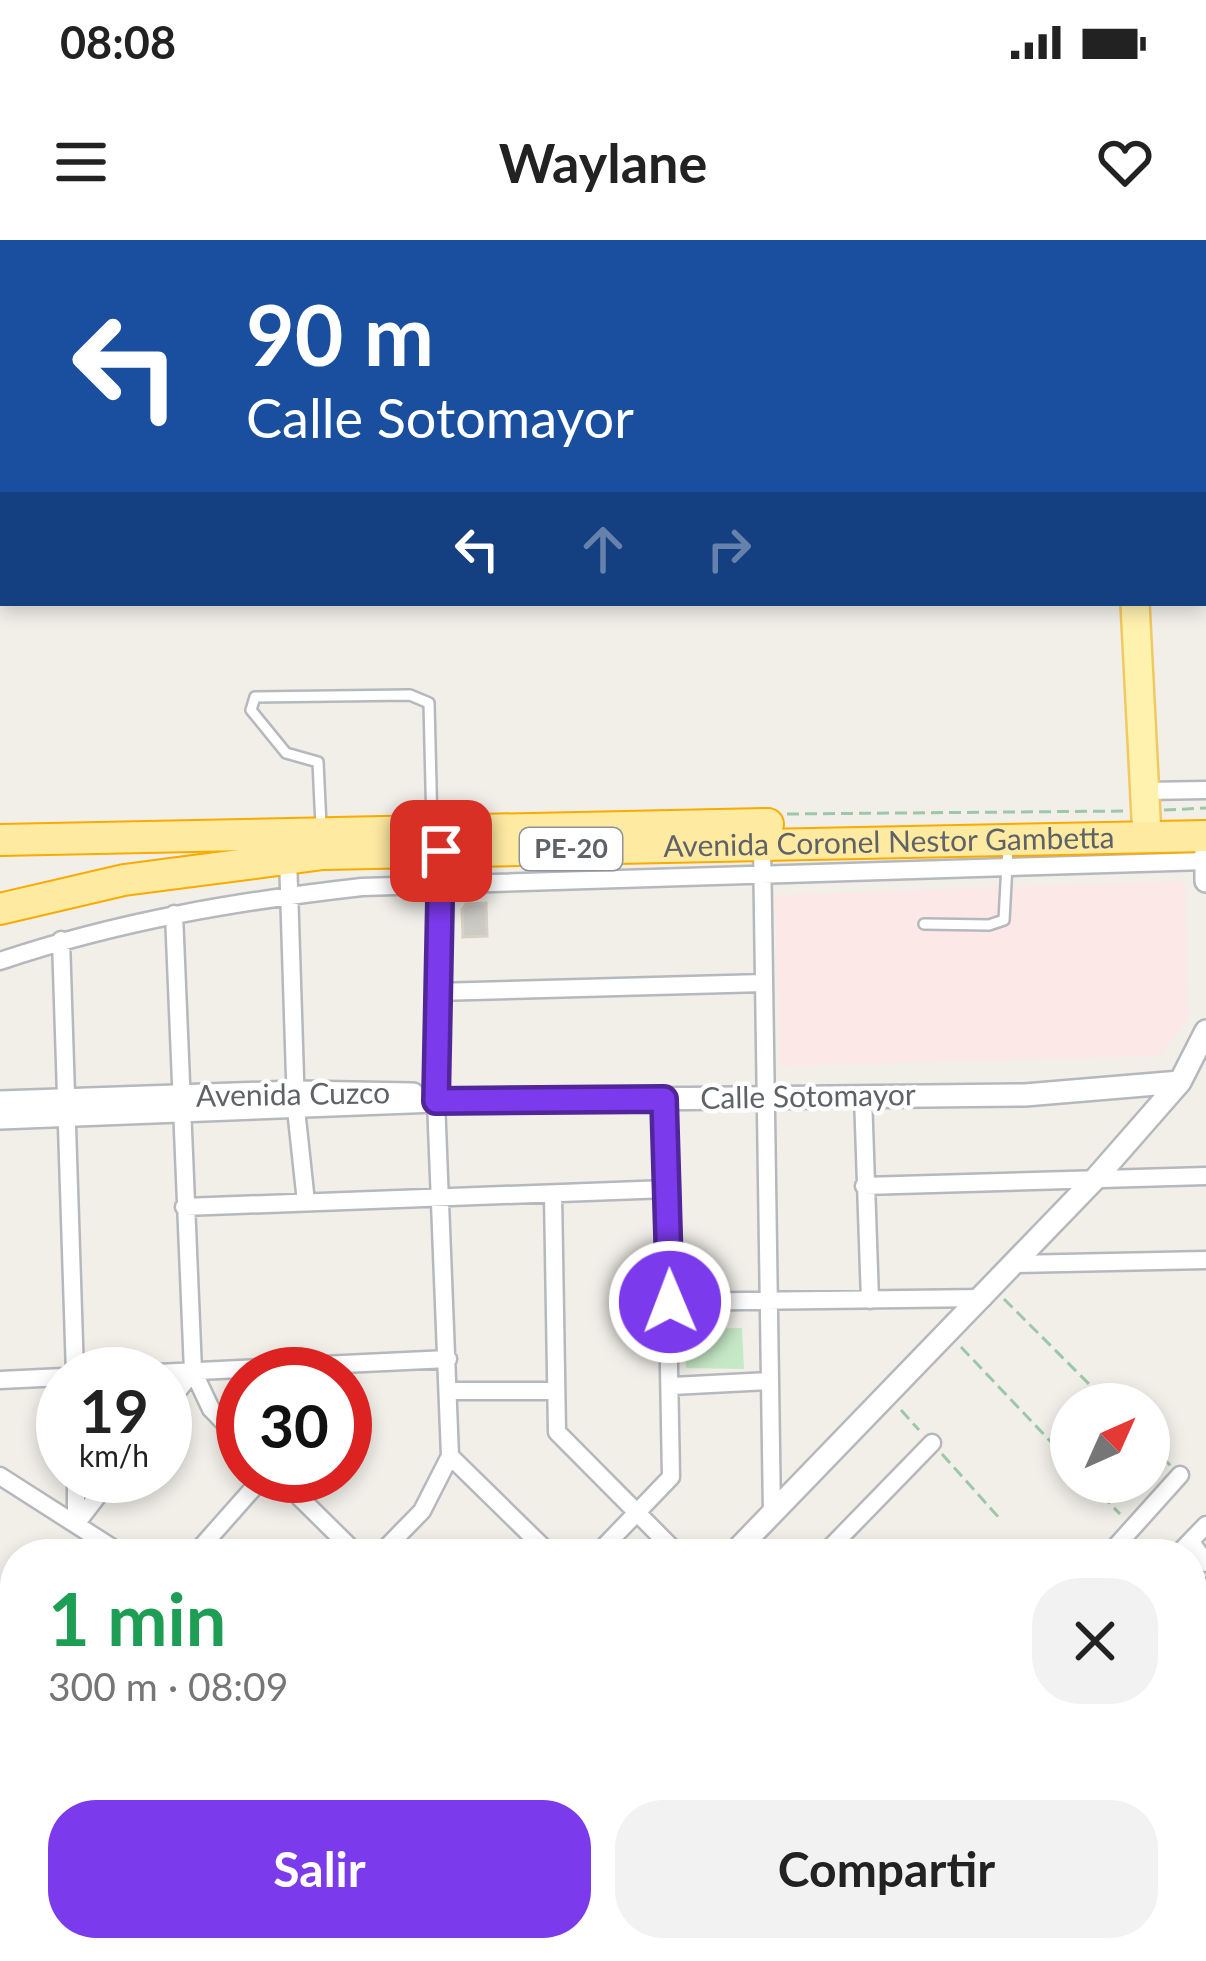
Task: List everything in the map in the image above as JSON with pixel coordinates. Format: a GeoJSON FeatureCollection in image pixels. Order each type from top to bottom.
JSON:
{"type":"FeatureCollection","features":[{"type":"Feature","properties":{"kind":"highway","name":"Avenida Coronel Nestor Gambetta"},"geometry":{"type":"LineString","coordinates":[[0,840],[322,831],[762,860],[1008,853],[1146,821],[1206,813]]}},
{"type":"Feature","properties":{"kind":"highway","name":"Avenida Coronel Nestor Gambetta"},"geometry":{"type":"LineString","coordinates":[[0,909],[124,880],[436,840],[1146,821],[1206,836]]}},
{"type":"Feature","properties":{"kind":"main road"},"geometry":{"type":"LineString","coordinates":[[1135,606],[1146,821]]}},
{"type":"Feature","properties":{"kind":"street"},"geometry":{"type":"LineString","coordinates":[[1206,790],[1146,821],[1206,861]]}},
{"type":"Feature","properties":{"kind":"street"},"geometry":{"type":"LineString","coordinates":[[1206,836],[1206,881]]}},
{"type":"Feature","properties":{"kind":"street"},"geometry":{"type":"LineString","coordinates":[[394,1539],[440,1485],[450,1456],[436,1101],[440,884],[436,840]]}},
{"type":"Feature","properties":{"kind":"street"},"geometry":{"type":"LineString","coordinates":[[288,857],[296,1101],[306,1202]]}},
{"type":"Feature","properties":{"kind":"street"},"geometry":{"type":"LineString","coordinates":[[0,961],[61,940],[287,894],[762,860],[772,1514]]}},
{"type":"Feature","properties":{"kind":"street"},"geometry":{"type":"LineString","coordinates":[[175,914],[193,1371],[216,1414]]}},
{"type":"Feature","properties":{"kind":"street"},"geometry":{"type":"LineString","coordinates":[[61,940],[74,1347]]}},
{"type":"Feature","properties":{"kind":"street"},"geometry":{"type":"LineString","coordinates":[[436,992],[764,983]]}},
{"type":"Feature","properties":{"kind":"street"},"geometry":{"type":"LineString","coordinates":[[748,1539],[1096,1178],[1180,1082],[1206,1031]]}},
{"type":"Feature","properties":{"kind":"street","name":"Calle Sotomayor"},"geometry":{"type":"LineString","coordinates":[[436,1101],[1024,1095],[1180,1082]]}},
{"type":"Feature","properties":{"kind":"street","name":"Avenida Cuzco"},"geometry":{"type":"LineString","coordinates":[[0,1118],[64,1110],[296,1101],[394,1092],[436,1101]]}},
{"type":"Feature","properties":{"kind":"street"},"geometry":{"type":"LineString","coordinates":[[862,1096],[870,1300]]}},
{"type":"Feature","properties":{"kind":"street"},"geometry":{"type":"LineString","coordinates":[[612,1539],[671,1477],[664,1099]]}},
{"type":"Feature","properties":{"kind":"street","name":"Avenida Cuzco"},"geometry":{"type":"LineString","coordinates":[[0,1102],[64,1110]]}},
{"type":"Feature","properties":{"kind":"street"},"geometry":{"type":"LineString","coordinates":[[864,1186],[1206,1177]]}},
{"type":"Feature","properties":{"kind":"street"},"geometry":{"type":"LineString","coordinates":[[184,1207],[667,1189]]}},
{"type":"Feature","properties":{"kind":"street"},"geometry":{"type":"LineString","coordinates":[[553,1194],[557,1432],[663,1539]]}},
{"type":"Feature","properties":{"kind":"street"},"geometry":{"type":"LineString","coordinates":[[1016,1264],[1206,1260]]}},
{"type":"Feature","properties":{"kind":"street"},"geometry":{"type":"LineString","coordinates":[[670,1302],[870,1300],[988,1293]]}},
{"type":"Feature","properties":{"kind":"street"},"geometry":{"type":"LineString","coordinates":[[372,1366],[448,1359]]}},
{"type":"Feature","properties":{"kind":"street"},"geometry":{"type":"LineString","coordinates":[[193,1371],[216,1371]]}},
{"type":"Feature","properties":{"kind":"street"},"geometry":{"type":"LineString","coordinates":[[0,1380],[36,1378]]}},
{"type":"Feature","properties":{"kind":"street"},"geometry":{"type":"LineString","coordinates":[[672,1386],[768,1381]]}},
{"type":"Feature","properties":{"kind":"street"},"geometry":{"type":"LineString","coordinates":[[448,1390],[554,1391]]}},
{"type":"Feature","properties":{"kind":"street"},"geometry":{"type":"LineString","coordinates":[[839,1539],[932,1443]]}},
{"type":"Feature","properties":{"kind":"street"},"geometry":{"type":"LineString","coordinates":[[450,1456],[535,1539]]}},
{"type":"Feature","properties":{"kind":"street"},"geometry":{"type":"LineString","coordinates":[[1122,1539],[1180,1475]]}},
{"type":"Feature","properties":{"kind":"street"},"geometry":{"type":"LineString","coordinates":[[0,1476],[99,1539]]}},
{"type":"Feature","properties":{"kind":"street"},"geometry":{"type":"LineString","coordinates":[[76,1503],[76,1524]]}},
{"type":"Feature","properties":{"kind":"street"},"geometry":{"type":"LineString","coordinates":[[76,1524],[92,1503]]}},
{"type":"Feature","properties":{"kind":"street"},"geometry":{"type":"LineString","coordinates":[[208,1539],[240,1503]]}},
{"type":"Feature","properties":{"kind":"street"},"geometry":{"type":"LineString","coordinates":[[305,1503],[342,1539]]}},
{"type":"Feature","properties":{"kind":"lane"},"geometry":{"type":"LineString","coordinates":[[322,831],[318,762],[286,753],[251,710],[255,697],[410,695],[429,703],[436,840]]}},
{"type":"Feature","properties":{"kind":"lane"},"geometry":{"type":"LineString","coordinates":[[924,924],[989,926],[1004,920],[1008,853]]}},
{"type":"Feature","properties":{"kind":"path"},"geometry":{"type":"LineString","coordinates":[[784,814],[1146,821],[1206,813]]}},
{"type":"Feature","properties":{"kind":"path"},"geometry":{"type":"LineString","coordinates":[[988,1293],[1086,1383]]}},
{"type":"Feature","properties":{"kind":"path"},"geometry":{"type":"LineString","coordinates":[[949,1334],[1050,1441]]}},
{"type":"Feature","properties":{"kind":"path"},"geometry":{"type":"LineString","coordinates":[[888,1397],[1000,1520]]}},
{"type":"Feature","properties":{"kind":"path"},"geometry":{"type":"LineString","coordinates":[[1170,1465],[1180,1475]]}},
{"type":"Feature","properties":{"kind":"path"},"geometry":{"type":"LineString","coordinates":[[1109,1503],[1133,1528]]}},
{"type":"Feature","properties":{"kind":"shaded area"},"geometry":{"type":"Polygon","coordinates":[[[1185,881],[1188,1019],[1160,1056],[780,1066],[775,895],[1185,881]]]}},
{"type":"Feature","properties":{"kind":"green space"},"geometry":{"type":"Polygon","coordinates":[[[742,1328],[744,1369],[686,1368],[684,1329],[742,1328]]]}},
{"type":"Feature","properties":{"kind":"building"},"geometry":{"type":"Polygon","coordinates":[[[486,903],[487,936],[463,937],[466,904],[486,903]]]}},
{"type":"Feature","properties":{"kind":"route"},"geometry":{"type":"LineString","coordinates":[[441,851],[436,1101],[664,1099],[670,1302]]}}]}
